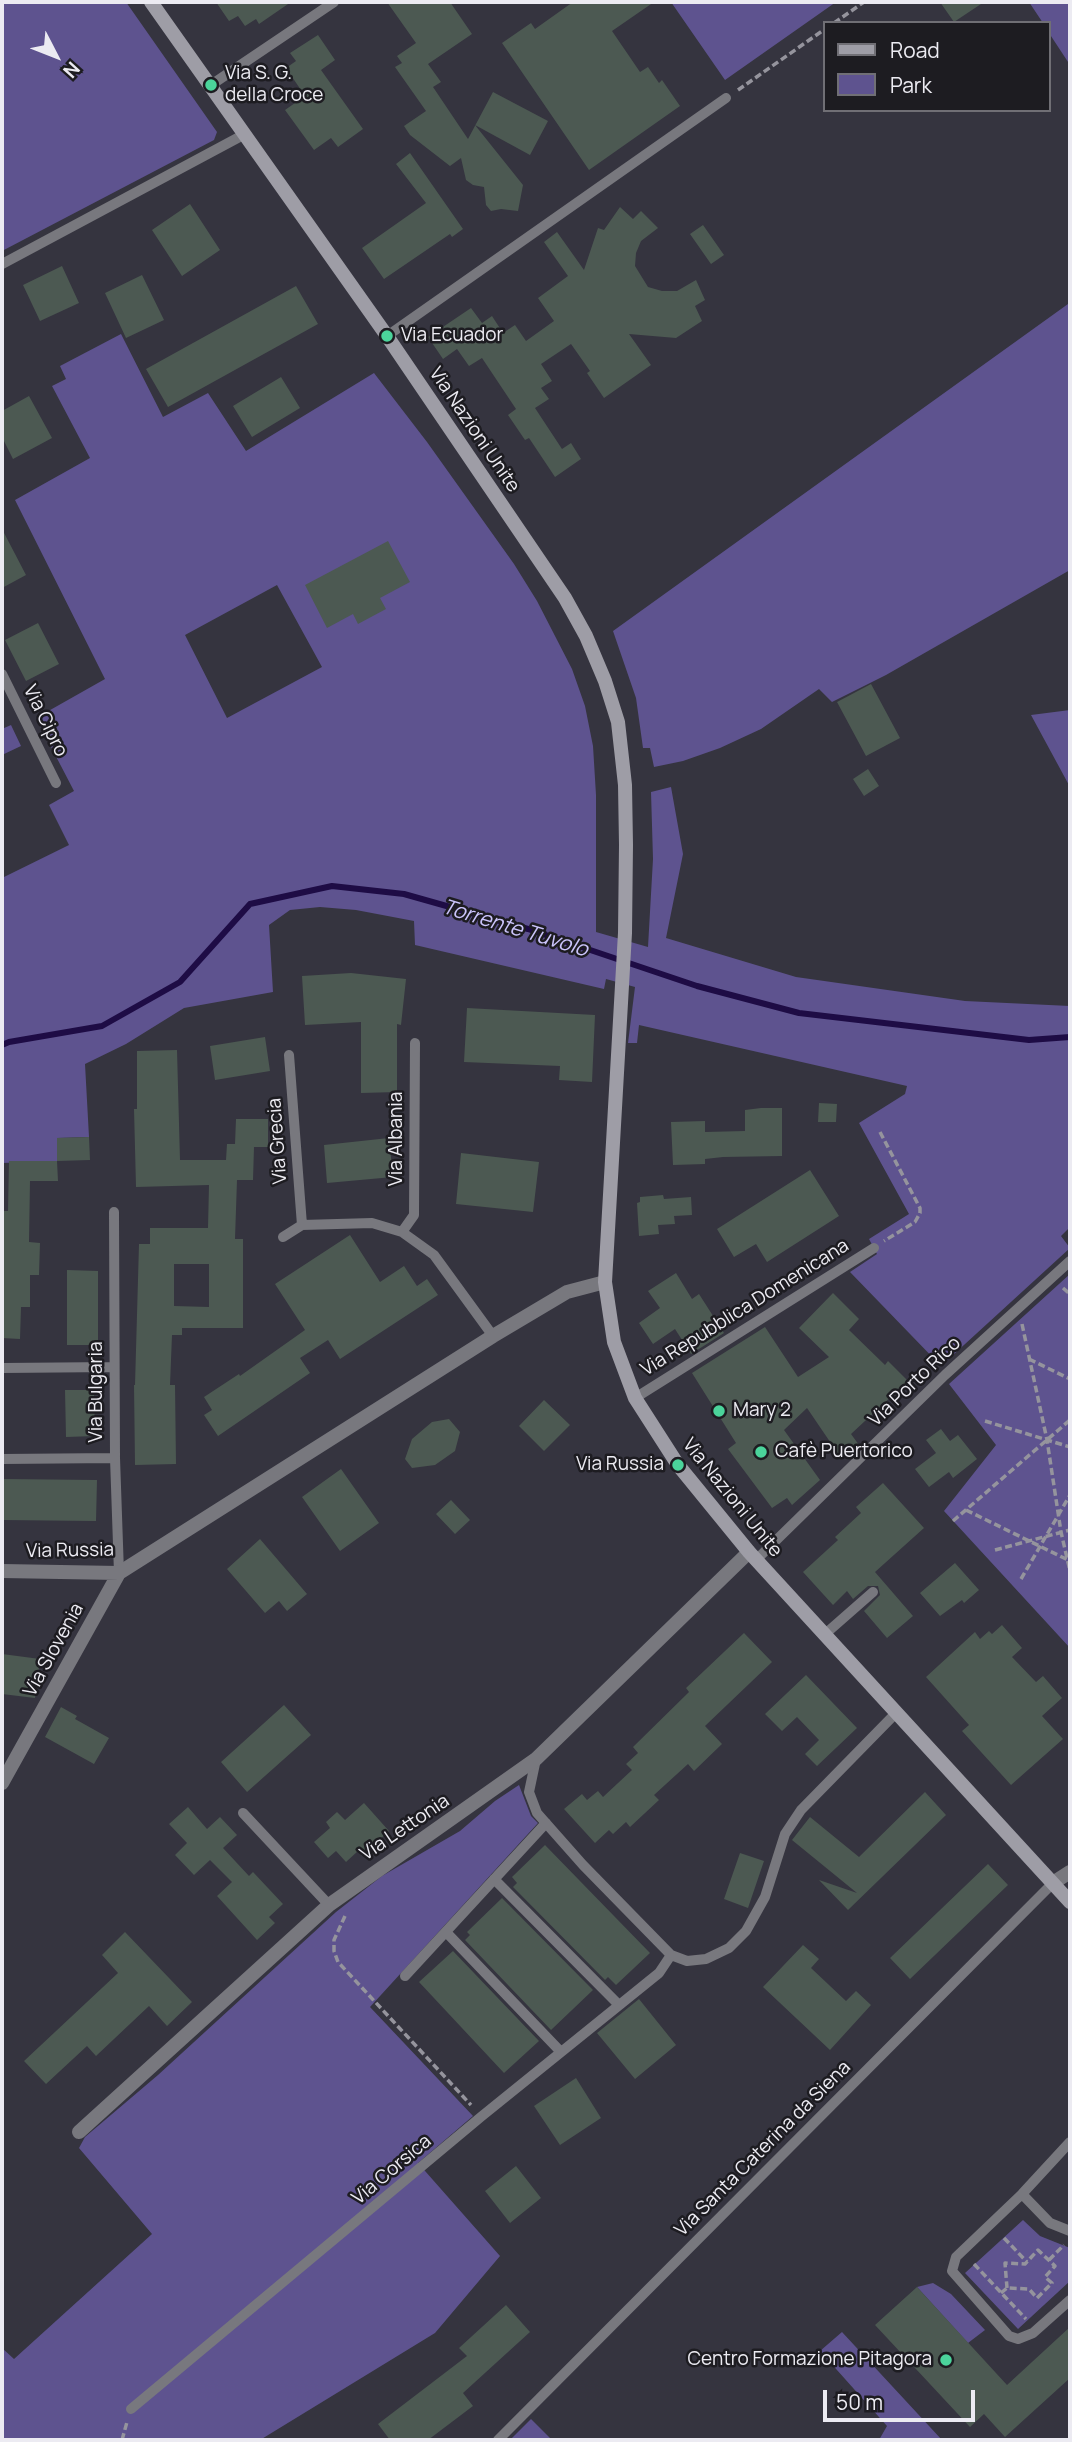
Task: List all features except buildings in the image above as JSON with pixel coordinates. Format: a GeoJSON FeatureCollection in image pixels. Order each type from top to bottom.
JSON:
{"type":"FeatureCollection","features":[{"type":"Feature","properties":{"kind":"street","name":"Via Nazioni Unite"},"geometry":{"type":"LineString","coordinates":[[151,2],[387,336],[565,598],[586,636],[605,681],[618,722],[625,785],[625,933],[605,1282],[614,1342],[635,1398],[678,1465],[752,1556],[1070,1902]]}},
{"type":"Feature","properties":{"kind":"street","name":"Via Russia"},"geometry":{"type":"LineString","coordinates":[[2,1572],[119,1573],[493,1336],[567,1292],[605,1282]]}},
{"type":"Feature","properties":{"kind":"street","name":"Via Lettonia"},"geometry":{"type":"LineString","coordinates":[[79,2132],[329,1905],[536,1759],[752,1556]]}},
{"type":"Feature","properties":{"kind":"street","name":"Via Slovenia"},"geometry":{"type":"LineString","coordinates":[[2,1783],[6,1767],[119,1573]]}},
{"type":"Feature","properties":{"kind":"street"},"geometry":{"type":"LineString","coordinates":[[1053,1883],[1070,1872]]}},
{"type":"Feature","properties":{"kind":"lane"},"geometry":{"type":"LineString","coordinates":[[211,85],[334,2]]}},
{"type":"Feature","properties":{"kind":"lane"},"geometry":{"type":"LineString","coordinates":[[387,336],[726,98]]}},
{"type":"Feature","properties":{"kind":"lane"},"geometry":{"type":"LineString","coordinates":[[2,264],[245,134]]}},
{"type":"Feature","properties":{"kind":"lane","name":"Via Cipro"},"geometry":{"type":"LineString","coordinates":[[2,674],[56,783]]}},
{"type":"Feature","properties":{"kind":"lane","name":"Via Albania"},"geometry":{"type":"LineString","coordinates":[[402,1232],[414,1215],[415,1043]]}},
{"type":"Feature","properties":{"kind":"lane","name":"Via Grecia"},"geometry":{"type":"LineString","coordinates":[[289,1055],[302,1225]]}},
{"type":"Feature","properties":{"kind":"lane","name":"Via Bulgaria"},"geometry":{"type":"LineString","coordinates":[[114,1212],[115,1458],[119,1573]]}},
{"type":"Feature","properties":{"kind":"lane"},"geometry":{"type":"LineString","coordinates":[[283,1237],[302,1225],[373,1223],[402,1232],[434,1255],[493,1336]]}},
{"type":"Feature","properties":{"kind":"lane","name":"Via Repubblica Domenicana"},"geometry":{"type":"LineString","coordinates":[[635,1398],[874,1248]]}},
{"type":"Feature","properties":{"kind":"lane","name":"Via Porto Rico"},"geometry":{"type":"LineString","coordinates":[[752,1556],[1070,1261]]}},
{"type":"Feature","properties":{"kind":"lane"},"geometry":{"type":"LineString","coordinates":[[2,1368],[114,1367]]}},
{"type":"Feature","properties":{"kind":"lane"},"geometry":{"type":"LineString","coordinates":[[2,1459],[115,1458]]}},
{"type":"Feature","properties":{"kind":"lane"},"geometry":{"type":"LineString","coordinates":[[824,1635],[873,1592]]}},
{"type":"Feature","properties":{"kind":"lane"},"geometry":{"type":"LineString","coordinates":[[536,1759],[529,1792],[537,1813],[583,1865],[671,1955],[687,1961],[706,1959],[729,1948],[746,1931],[765,1897],[785,1834],[801,1810],[896,1713]]}},
{"type":"Feature","properties":{"kind":"lane"},"geometry":{"type":"LineString","coordinates":[[243,1813],[329,1905]]}},
{"type":"Feature","properties":{"kind":"lane"},"geometry":{"type":"LineString","coordinates":[[405,1976],[546,1823]]}},
{"type":"Feature","properties":{"kind":"lane"},"geometry":{"type":"LineString","coordinates":[[494,1879],[618,2004]]}},
{"type":"Feature","properties":{"kind":"lane","name":"Via Santa Caterina da Siena"},"geometry":{"type":"LineString","coordinates":[[498,2440],[1053,1883]]}},
{"type":"Feature","properties":{"kind":"lane"},"geometry":{"type":"LineString","coordinates":[[446,1932],[561,2052]]}},
{"type":"Feature","properties":{"kind":"lane","name":"Via Corsica"},"geometry":{"type":"LineString","coordinates":[[131,2409],[482,2116],[659,1973],[671,1955]]}},
{"type":"Feature","properties":{"kind":"lane"},"geometry":{"type":"LineString","coordinates":[[1070,2142],[1022,2194],[956,2257],[952,2271],[1009,2336],[1018,2339],[1033,2333],[1070,2300]]}},
{"type":"Feature","properties":{"kind":"lane"},"geometry":{"type":"LineString","coordinates":[[1022,2194],[1050,2223],[1070,2231]]}},
{"type":"Feature","properties":{"kind":"path"},"geometry":{"type":"LineString","coordinates":[[837,21],[864,2]]}},
{"type":"Feature","properties":{"kind":"path"},"geometry":{"type":"LineString","coordinates":[[726,98],[824,30]]}},
{"type":"Feature","properties":{"kind":"path"},"geometry":{"type":"LineString","coordinates":[[874,1248],[915,1222],[920,1213],[920,1208],[880,1132]]}},
{"type":"Feature","properties":{"kind":"path"},"geometry":{"type":"LineString","coordinates":[[1021,1318],[1070,1571]]}},
{"type":"Feature","properties":{"kind":"path"},"geometry":{"type":"LineString","coordinates":[[1029,1359],[1070,1379]]}},
{"type":"Feature","properties":{"kind":"path"},"geometry":{"type":"LineString","coordinates":[[953,1521],[1070,1420]]}},
{"type":"Feature","properties":{"kind":"path"},"geometry":{"type":"LineString","coordinates":[[985,1421],[1070,1447]]}},
{"type":"Feature","properties":{"kind":"path"},"geometry":{"type":"LineString","coordinates":[[1021,1579],[1070,1495]]}},
{"type":"Feature","properties":{"kind":"path"},"geometry":{"type":"LineString","coordinates":[[966,1510],[1070,1561]]}},
{"type":"Feature","properties":{"kind":"path"},"geometry":{"type":"LineString","coordinates":[[995,1550],[1070,1530]]}},
{"type":"Feature","properties":{"kind":"path"},"geometry":{"type":"LineString","coordinates":[[347,1912],[334,1940],[338,1962],[482,2116]]}},
{"type":"Feature","properties":{"kind":"path"},"geometry":{"type":"LineString","coordinates":[[1004,2238],[1027,2262]]}},
{"type":"Feature","properties":{"kind":"path"},"geometry":{"type":"LineString","coordinates":[[1049,2260],[1064,2245]]}},
{"type":"Feature","properties":{"kind":"path"},"geometry":{"type":"LineString","coordinates":[[1001,2293],[1007,2288],[1029,2289],[1037,2298],[1052,2283],[1045,2277],[1055,2266],[1038,2250],[1025,2264],[1005,2263],[1007,2288]]}},
{"type":"Feature","properties":{"kind":"path"},"geometry":{"type":"LineString","coordinates":[[974,2264],[1028,2320]]}},
{"type":"Feature","properties":{"kind":"path"},"geometry":{"type":"LineString","coordinates":[[1042,2293],[1049,2300]]}},
{"type":"Feature","properties":{"kind":"green space"},"geometry":{"type":"Polygon","coordinates":[[[2,2],[126,2],[217,132],[214,140],[2,251],[2,2]]]}},
{"type":"Feature","properties":{"kind":"green space"},"geometry":{"type":"Polygon","coordinates":[[[671,2],[836,2],[725,80],[671,2]]]}},
{"type":"Feature","properties":{"kind":"green space"},"geometry":{"type":"Polygon","coordinates":[[[1029,2],[1070,2],[1070,65],[1051,36],[1051,21],[1042,21],[1029,2]]]}},
{"type":"Feature","properties":{"kind":"green space"},"geometry":{"type":"Polygon","coordinates":[[[1068,304],[1070,570],[886,675],[832,702],[819,689],[761,729],[720,748],[683,761],[654,767],[650,748],[643,748],[636,698],[613,631],[1068,304]]]}},
{"type":"Feature","properties":{"kind":"green space"},"geometry":{"type":"Polygon","coordinates":[[[121,334],[163,417],[208,393],[246,451],[374,373],[514,564],[537,601],[572,669],[585,706],[593,746],[596,795],[596,932],[648,947],[653,859],[651,792],[671,787],[683,854],[666,938],[796,977],[965,1001],[1070,1006],[1070,1227],[1061,1236],[1070,1248],[941,1366],[850,1272],[877,1254],[869,1239],[909,1214],[859,1123],[905,1094],[907,1086],[639,1025],[637,1043],[628,1043],[635,987],[606,979],[604,989],[415,945],[414,921],[356,910],[320,907],[290,910],[269,925],[273,992],[184,1008],[126,1044],[85,1064],[89,1137],[57,1138],[57,1161],[2,1163],[2,878],[69,845],[49,805],[74,791],[36,718],[105,679],[15,500],[90,458],[52,386],[66,379],[60,366],[121,334]],[[277,585],[185,635],[227,718],[322,667],[277,585]]]}},
{"type":"Feature","properties":{"kind":"green space"},"geometry":{"type":"Polygon","coordinates":[[[1070,710],[1070,787],[1031,715],[1070,710]]]}},
{"type":"Feature","properties":{"kind":"green space"},"geometry":{"type":"Polygon","coordinates":[[[11,725],[21,746],[2,755],[2,729],[11,725]]]}},
{"type":"Feature","properties":{"kind":"green space"},"geometry":{"type":"Polygon","coordinates":[[[1070,1274],[1070,1648],[944,1511],[996,1445],[949,1384],[1070,1274]]]}},
{"type":"Feature","properties":{"kind":"green space"},"geometry":{"type":"Polygon","coordinates":[[[519,1785],[531,1816],[538,1823],[370,2007],[473,2116],[418,2163],[500,2256],[435,2333],[260,2440],[2,2440],[2,2348],[14,2359],[152,2234],[79,2148],[85,2137],[158,2075],[336,1912],[382,1876],[460,1831],[495,1801],[519,1785]]]}},
{"type":"Feature","properties":{"kind":"green space"},"geometry":{"type":"Polygon","coordinates":[[[1023,2220],[1040,2236],[1070,2248],[1070,2281],[1018,2329],[965,2273],[1023,2220]]]}},
{"type":"Feature","properties":{"kind":"green space"},"geometry":{"type":"Polygon","coordinates":[[[933,2283],[951,2294],[985,2330],[968,2343],[917,2287],[933,2283]]]}},
{"type":"Feature","properties":{"kind":"green space"},"geometry":{"type":"Polygon","coordinates":[[[842,2332],[942,2440],[879,2440],[887,2426],[820,2351],[842,2332]]]}},
{"type":"Feature","properties":{"kind":"green space"},"geometry":{"type":"Polygon","coordinates":[[[531,2419],[552,2440],[510,2440],[531,2419]]]}},
{"type":"Feature","properties":{"kind":"waterway","name":"Torrente Tuvolo"},"geometry":{"type":"LineString","coordinates":[[2,1045],[102,1026],[180,982],[250,904],[332,886],[404,894],[528,929],[697,986],[799,1013],[1029,1040],[1070,1037]]}},
{"type":"Feature","properties":{"kind":"place","name":"Via S. G. della Croce"},"geometry":{"type":"Point","coordinates":[211,85]}},
{"type":"Feature","properties":{"kind":"place","name":"Via Ecuador"},"geometry":{"type":"Point","coordinates":[387,336]}},
{"type":"Feature","properties":{"kind":"place","name":"Mary 2"},"geometry":{"type":"Point","coordinates":[719,1411]}},
{"type":"Feature","properties":{"kind":"place","name":"Cafè Puertorico"},"geometry":{"type":"Point","coordinates":[761,1452]}},
{"type":"Feature","properties":{"kind":"place","name":"Via Russia"},"geometry":{"type":"Point","coordinates":[678,1465]}},
{"type":"Feature","properties":{"kind":"place","name":"Centro Formazione Pitagora"},"geometry":{"type":"Point","coordinates":[946,2360]}}]}
